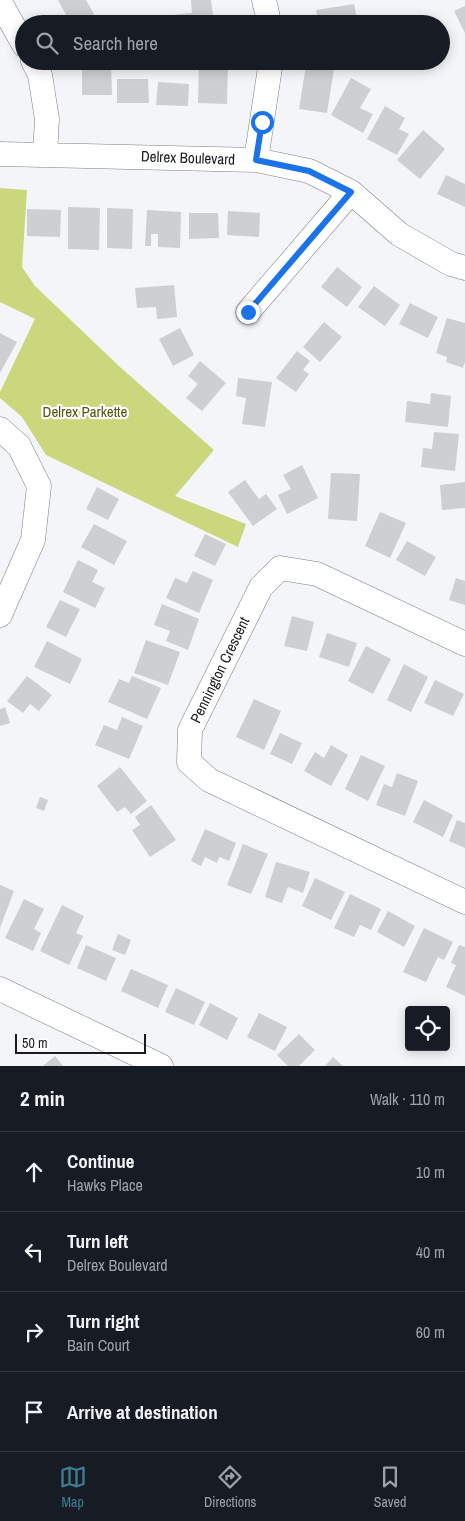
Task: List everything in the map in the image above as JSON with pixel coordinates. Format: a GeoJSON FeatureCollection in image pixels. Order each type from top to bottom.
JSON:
{"type":"FeatureCollection","features":[{"type":"Feature","properties":{"kind":"street"},"geometry":{"type":"LineString","coordinates":[[264,0],[267,15]]}},
{"type":"Feature","properties":{"kind":"street"},"geometry":{"type":"LineString","coordinates":[[0,2],[15,29]]}},
{"type":"Feature","properties":{"kind":"street"},"geometry":{"type":"LineString","coordinates":[[37,70],[40,76],[47,119],[45,154]]}},
{"type":"Feature","properties":{"kind":"street"},"geometry":{"type":"LineString","coordinates":[[256,160],[269,70]]}},
{"type":"Feature","properties":{"kind":"street","name":"Delrex Boulevard"},"geometry":{"type":"LineString","coordinates":[[0,154],[256,160],[309,171],[351,192],[399,234],[451,264],[465,268]]}},
{"type":"Feature","properties":{"kind":"street"},"geometry":{"type":"LineString","coordinates":[[248,312],[351,192]]}},
{"type":"Feature","properties":{"kind":"street"},"geometry":{"type":"LineString","coordinates":[[0,429],[20,446],[39,486],[33,540],[0,615]]}},
{"type":"Feature","properties":{"kind":"street","name":"Pennington Crescent"},"geometry":{"type":"LineString","coordinates":[[465,644],[317,574],[280,568],[261,587],[190,730],[189,762],[209,780],[465,902]]}},
{"type":"Feature","properties":{"kind":"street"},"geometry":{"type":"LineString","coordinates":[[0,989],[145,1063]]}},
{"type":"Feature","properties":{"kind":"green space","name":"Delrex Parkette"},"geometry":{"type":"Polygon","coordinates":[[[0,188],[27,190],[22,267],[35,286],[120,367],[214,450],[175,496],[246,524],[238,547],[46,455],[22,417],[0,398],[0,392],[35,319],[0,302],[0,188]]]}},
{"type":"Feature","properties":{"kind":"building"},"geometry":{"type":"Polygon","coordinates":[[[58,0],[86,0],[94,14],[92,15],[66,15],[58,0]]]}},
{"type":"Feature","properties":{"kind":"building"},"geometry":{"type":"Polygon","coordinates":[[[191,0],[211,0],[213,15],[173,15],[192,13],[191,0]]]}},
{"type":"Feature","properties":{"kind":"building"},"geometry":{"type":"Polygon","coordinates":[[[354,4],[356,15],[317,15],[316,10],[354,4]]]}},
{"type":"Feature","properties":{"kind":"building"},"geometry":{"type":"Polygon","coordinates":[[[465,6],[465,33],[454,11],[465,6]]]}},
{"type":"Feature","properties":{"kind":"building"},"geometry":{"type":"Polygon","coordinates":[[[82,70],[111,70],[112,95],[82,95],[82,70]]]}},
{"type":"Feature","properties":{"kind":"building"},"geometry":{"type":"Polygon","coordinates":[[[199,70],[228,70],[227,104],[198,103],[199,70]]]}},
{"type":"Feature","properties":{"kind":"building"},"geometry":{"type":"Polygon","coordinates":[[[305,70],[334,70],[327,113],[299,109],[305,70]]]}},
{"type":"Feature","properties":{"kind":"building"},"geometry":{"type":"Polygon","coordinates":[[[351,78],[371,89],[360,108],[373,114],[363,133],[331,115],[351,78]]]}},
{"type":"Feature","properties":{"kind":"building"},"geometry":{"type":"Polygon","coordinates":[[[117,79],[148,79],[149,103],[117,103],[117,79]]]}},
{"type":"Feature","properties":{"kind":"building"},"geometry":{"type":"Polygon","coordinates":[[[158,82],[189,84],[188,106],[156,105],[158,82]]]}},
{"type":"Feature","properties":{"kind":"building"},"geometry":{"type":"Polygon","coordinates":[[[385,106],[405,118],[399,129],[409,134],[397,155],[367,139],[385,106]]]}},
{"type":"Feature","properties":{"kind":"building"},"geometry":{"type":"Polygon","coordinates":[[[423,130],[445,149],[420,179],[397,160],[423,130]]]}},
{"type":"Feature","properties":{"kind":"building"},"geometry":{"type":"Polygon","coordinates":[[[446,175],[465,184],[465,207],[437,194],[446,175]]]}},
{"type":"Feature","properties":{"kind":"building"},"geometry":{"type":"Polygon","coordinates":[[[68,207],[100,208],[99,250],[68,249],[68,207]]]}},
{"type":"Feature","properties":{"kind":"building"},"geometry":{"type":"Polygon","coordinates":[[[107,208],[133,209],[132,249],[107,248],[107,208]]]}},
{"type":"Feature","properties":{"kind":"building"},"geometry":{"type":"Polygon","coordinates":[[[27,209],[61,210],[60,237],[27,236],[27,209]]]}},
{"type":"Feature","properties":{"kind":"building"},"geometry":{"type":"Polygon","coordinates":[[[147,210],[181,212],[180,248],[158,247],[158,234],[151,234],[151,246],[145,246],[147,210]]]}},
{"type":"Feature","properties":{"kind":"building"},"geometry":{"type":"Polygon","coordinates":[[[228,211],[260,213],[259,237],[227,235],[228,211]]]}},
{"type":"Feature","properties":{"kind":"building"},"geometry":{"type":"Polygon","coordinates":[[[189,213],[218,213],[219,238],[189,239],[189,213]]]}},
{"type":"Feature","properties":{"kind":"building"},"geometry":{"type":"Polygon","coordinates":[[[337,267],[362,287],[347,307],[321,287],[337,267]]]}},
{"type":"Feature","properties":{"kind":"building"},"geometry":{"type":"Polygon","coordinates":[[[174,285],[177,317],[157,319],[156,307],[137,308],[135,288],[174,285]]]}},
{"type":"Feature","properties":{"kind":"building"},"geometry":{"type":"Polygon","coordinates":[[[374,286],[400,305],[385,326],[358,307],[374,286]]]}},
{"type":"Feature","properties":{"kind":"building"},"geometry":{"type":"Polygon","coordinates":[[[410,303],[438,317],[428,338],[399,324],[410,303]]]}},
{"type":"Feature","properties":{"kind":"building"},"geometry":{"type":"Polygon","coordinates":[[[447,318],[465,323],[465,362],[463,368],[446,362],[447,357],[436,353],[447,318]]]}},
{"type":"Feature","properties":{"kind":"building"},"geometry":{"type":"Polygon","coordinates":[[[324,322],[342,337],[320,362],[303,347],[324,322]]]}},
{"type":"Feature","properties":{"kind":"building"},"geometry":{"type":"Polygon","coordinates":[[[180,328],[194,355],[173,366],[159,339],[180,328]]]}},
{"type":"Feature","properties":{"kind":"building"},"geometry":{"type":"Polygon","coordinates":[[[0,333],[17,342],[0,373],[0,333]]]}},
{"type":"Feature","properties":{"kind":"building"},"geometry":{"type":"Polygon","coordinates":[[[297,351],[310,361],[303,370],[309,374],[296,392],[276,378],[297,351]]]}},
{"type":"Feature","properties":{"kind":"building"},"geometry":{"type":"Polygon","coordinates":[[[200,361],[226,383],[202,411],[186,398],[198,384],[188,376],[200,361]]]}},
{"type":"Feature","properties":{"kind":"building"},"geometry":{"type":"Polygon","coordinates":[[[238,378],[272,382],[265,427],[242,424],[246,398],[236,396],[238,378]]]}},
{"type":"Feature","properties":{"kind":"building"},"geometry":{"type":"Polygon","coordinates":[[[431,393],[451,396],[448,427],[405,422],[407,401],[430,404],[431,393]]]}},
{"type":"Feature","properties":{"kind":"building"},"geometry":{"type":"Polygon","coordinates":[[[434,432],[459,434],[455,471],[421,467],[423,448],[432,449],[434,432]]]}},
{"type":"Feature","properties":{"kind":"building"},"geometry":{"type":"Polygon","coordinates":[[[302,465],[318,498],[287,514],[278,495],[291,489],[283,475],[302,465]]]}},
{"type":"Feature","properties":{"kind":"building"},"geometry":{"type":"Polygon","coordinates":[[[331,473],[360,474],[357,521],[328,519],[331,473]]]}},
{"type":"Feature","properties":{"kind":"building"},"geometry":{"type":"Polygon","coordinates":[[[245,480],[259,499],[266,494],[277,509],[253,526],[228,492],[245,480]]]}},
{"type":"Feature","properties":{"kind":"building"},"geometry":{"type":"Polygon","coordinates":[[[465,482],[465,508],[442,510],[440,485],[465,482]]]}},
{"type":"Feature","properties":{"kind":"building"},"geometry":{"type":"Polygon","coordinates":[[[97,487],[119,499],[108,520],[86,509],[97,487]]]}},
{"type":"Feature","properties":{"kind":"building"},"geometry":{"type":"Polygon","coordinates":[[[380,512],[406,523],[390,558],[365,546],[380,512]]]}},
{"type":"Feature","properties":{"kind":"building"},"geometry":{"type":"Polygon","coordinates":[[[94,524],[127,541],[114,565],[81,547],[94,524]]]}},
{"type":"Feature","properties":{"kind":"building"},"geometry":{"type":"Polygon","coordinates":[[[205,534],[226,544],[215,566],[194,556],[205,534]]]}},
{"type":"Feature","properties":{"kind":"building"},"geometry":{"type":"Polygon","coordinates":[[[407,541],[436,557],[425,576],[396,560],[407,541]]]}},
{"type":"Feature","properties":{"kind":"building"},"geometry":{"type":"Polygon","coordinates":[[[78,560],[98,570],[92,582],[105,588],[95,608],[63,592],[78,560]]]}},
{"type":"Feature","properties":{"kind":"building"},"geometry":{"type":"Polygon","coordinates":[[[193,571],[213,580],[199,613],[166,598],[175,578],[187,583],[193,571]]]}},
{"type":"Feature","properties":{"kind":"building"},"geometry":{"type":"Polygon","coordinates":[[[456,578],[465,581],[465,605],[449,600],[456,578]]]}},
{"type":"Feature","properties":{"kind":"building"},"geometry":{"type":"Polygon","coordinates":[[[60,600],[80,609],[66,637],[46,627],[60,600]]]}},
{"type":"Feature","properties":{"kind":"building"},"geometry":{"type":"Polygon","coordinates":[[[162,604],[199,619],[188,650],[166,641],[170,631],[154,625],[162,604]]]}},
{"type":"Feature","properties":{"kind":"building"},"geometry":{"type":"Polygon","coordinates":[[[292,616],[314,622],[307,651],[284,646],[292,616]]]}},
{"type":"Feature","properties":{"kind":"building"},"geometry":{"type":"Polygon","coordinates":[[[327,633],[357,643],[349,667],[319,657],[327,633]]]}},
{"type":"Feature","properties":{"kind":"building"},"geometry":{"type":"Polygon","coordinates":[[[146,640],[180,652],[168,685],[134,673],[146,640]]]}},
{"type":"Feature","properties":{"kind":"building"},"geometry":{"type":"Polygon","coordinates":[[[47,641],[82,659],[70,684],[34,667],[47,641]]]}},
{"type":"Feature","properties":{"kind":"building"},"geometry":{"type":"Polygon","coordinates":[[[366,646],[391,659],[373,694],[348,681],[366,646]]]}},
{"type":"Feature","properties":{"kind":"building"},"geometry":{"type":"Polygon","coordinates":[[[404,664],[428,677],[411,712],[387,700],[404,664]]]}},
{"type":"Feature","properties":{"kind":"building"},"geometry":{"type":"Polygon","coordinates":[[[27,676],[52,695],[39,711],[30,704],[23,713],[7,701],[27,676]]]}},
{"type":"Feature","properties":{"kind":"building"},"geometry":{"type":"Polygon","coordinates":[[[132,676],[161,688],[147,719],[108,702],[119,679],[129,683],[132,676]]]}},
{"type":"Feature","properties":{"kind":"building"},"geometry":{"type":"Polygon","coordinates":[[[435,680],[464,694],[453,716],[424,703],[435,680]]]}},
{"type":"Feature","properties":{"kind":"building"},"geometry":{"type":"Polygon","coordinates":[[[254,699],[281,711],[264,750],[236,737],[254,699]]]}},
{"type":"Feature","properties":{"kind":"building"},"geometry":{"type":"Polygon","coordinates":[[[5,707],[10,723],[0,726],[0,709],[5,707]]]}},
{"type":"Feature","properties":{"kind":"building"},"geometry":{"type":"Polygon","coordinates":[[[122,717],[143,726],[129,759],[95,745],[104,725],[117,730],[122,717]]]}},
{"type":"Feature","properties":{"kind":"building"},"geometry":{"type":"Polygon","coordinates":[[[280,733],[302,743],[292,764],[270,754],[280,733]]]}},
{"type":"Feature","properties":{"kind":"building"},"geometry":{"type":"Polygon","coordinates":[[[331,745],[348,755],[331,786],[304,771],[315,752],[324,758],[331,745]]]}},
{"type":"Feature","properties":{"kind":"building"},"geometry":{"type":"Polygon","coordinates":[[[361,755],[385,766],[368,801],[345,789],[361,755]]]}},
{"type":"Feature","properties":{"kind":"building"},"geometry":{"type":"Polygon","coordinates":[[[120,767],[147,801],[131,814],[125,807],[117,812],[97,786],[120,767]]]}},
{"type":"Feature","properties":{"kind":"building"},"geometry":{"type":"Polygon","coordinates":[[[397,773],[418,781],[405,816],[376,805],[384,784],[392,787],[397,773]]]}},
{"type":"Feature","properties":{"kind":"building"},"geometry":{"type":"Polygon","coordinates":[[[40,797],[48,800],[44,811],[36,808],[40,797]]]}},
{"type":"Feature","properties":{"kind":"building"},"geometry":{"type":"Polygon","coordinates":[[[424,800],[453,815],[443,837],[413,822],[424,800]]]}},
{"type":"Feature","properties":{"kind":"building"},"geometry":{"type":"Polygon","coordinates":[[[151,805],[176,840],[150,857],[132,830],[140,825],[135,817],[151,805]]]}},
{"type":"Feature","properties":{"kind":"building"},"geometry":{"type":"Polygon","coordinates":[[[457,820],[465,823],[465,848],[449,841],[457,820]]]}},
{"type":"Feature","properties":{"kind":"building"},"geometry":{"type":"Polygon","coordinates":[[[205,829],[236,843],[229,861],[219,857],[217,863],[205,857],[201,866],[191,861],[205,829]]]}},
{"type":"Feature","properties":{"kind":"building"},"geometry":{"type":"Polygon","coordinates":[[[243,844],[268,854],[251,894],[227,885],[243,844]]]}},
{"type":"Feature","properties":{"kind":"building"},"geometry":{"type":"Polygon","coordinates":[[[276,862],[310,872],[303,893],[288,887],[282,903],[265,897],[276,862]]]}},
{"type":"Feature","properties":{"kind":"building"},"geometry":{"type":"Polygon","coordinates":[[[315,878],[345,892],[331,920],[302,906],[315,878]]]}},
{"type":"Feature","properties":{"kind":"building"},"geometry":{"type":"Polygon","coordinates":[[[0,885],[14,891],[0,928],[0,885]]]}},
{"type":"Feature","properties":{"kind":"building"},"geometry":{"type":"Polygon","coordinates":[[[350,894],[381,909],[371,930],[360,925],[354,937],[334,928],[350,894]]]}},
{"type":"Feature","properties":{"kind":"building"},"geometry":{"type":"Polygon","coordinates":[[[24,899],[44,909],[34,929],[41,933],[33,951],[5,938],[24,899]]]}},
{"type":"Feature","properties":{"kind":"building"},"geometry":{"type":"Polygon","coordinates":[[[62,905],[84,916],[76,933],[83,936],[69,965],[40,951],[62,905]]]}},
{"type":"Feature","properties":{"kind":"building"},"geometry":{"type":"Polygon","coordinates":[[[388,911],[415,926],[404,947],[377,932],[388,911]]]}},
{"type":"Feature","properties":{"kind":"building"},"geometry":{"type":"Polygon","coordinates":[[[424,928],[453,942],[444,960],[438,957],[426,982],[403,972],[424,928]]]}},
{"type":"Feature","properties":{"kind":"building"},"geometry":{"type":"Polygon","coordinates":[[[118,934],[131,940],[125,955],[112,950],[118,934]]]}},
{"type":"Feature","properties":{"kind":"building"},"geometry":{"type":"Polygon","coordinates":[[[86,945],[116,958],[106,981],[77,968],[86,945]]]}},
{"type":"Feature","properties":{"kind":"building"},"geometry":{"type":"Polygon","coordinates":[[[459,945],[465,947],[465,996],[446,987],[456,965],[451,963],[459,945]]]}},
{"type":"Feature","properties":{"kind":"building"},"geometry":{"type":"Polygon","coordinates":[[[131,969],[168,985],[158,1008],[121,991],[131,969]]]}},
{"type":"Feature","properties":{"kind":"building"},"geometry":{"type":"Polygon","coordinates":[[[176,988],[205,1002],[194,1025],[165,1012],[176,988]]]}},
{"type":"Feature","properties":{"kind":"building"},"geometry":{"type":"Polygon","coordinates":[[[210,1003],[238,1018],[227,1040],[199,1025],[210,1003]]]}},
{"type":"Feature","properties":{"kind":"building"},"geometry":{"type":"Polygon","coordinates":[[[259,1013],[287,1027],[275,1051],[247,1037],[259,1013]]]}},
{"type":"Feature","properties":{"kind":"building"},"geometry":{"type":"Polygon","coordinates":[[[299,1034],[315,1050],[299,1066],[288,1066],[277,1055],[299,1034]]]}},
{"type":"Feature","properties":{"kind":"building"},"geometry":{"type":"Polygon","coordinates":[[[55,1056],[63,1066],[43,1066],[55,1056]]]}},
{"type":"Feature","properties":{"kind":"building"},"geometry":{"type":"Polygon","coordinates":[[[333,1057],[343,1066],[325,1066],[333,1057]]]}},
{"type":"Feature","properties":{"kind":"route"},"geometry":{"type":"LineString","coordinates":[[248,312],[351,192],[309,171],[256,160],[262,122]]}}]}
